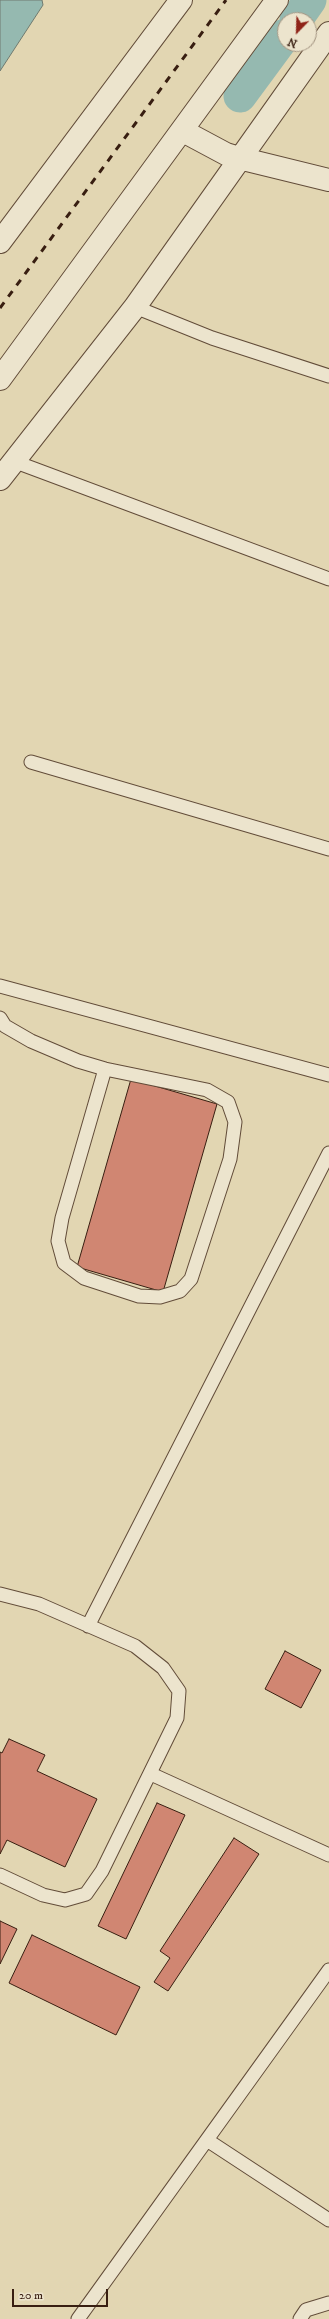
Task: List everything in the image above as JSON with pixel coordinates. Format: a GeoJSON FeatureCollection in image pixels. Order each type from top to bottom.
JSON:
{"type":"FeatureCollection","features":[{"type":"Feature","properties":{"kind":"street"},"geometry":{"type":"LineString","coordinates":[[0,242],[181,0]]}},
{"type":"Feature","properties":{"kind":"street"},"geometry":{"type":"LineString","coordinates":[[0,379],[187,133],[274,1]]}},
{"type":"Feature","properties":{"kind":"street"},"geometry":{"type":"LineString","coordinates":[[0,479],[135,307],[232,156],[329,33]]}},
{"type":"Feature","properties":{"kind":"street"},"geometry":{"type":"LineString","coordinates":[[187,133],[232,156],[329,180]]}},
{"type":"Feature","properties":{"kind":"lane"},"geometry":{"type":"LineString","coordinates":[[135,307],[212,338],[329,376]]}},
{"type":"Feature","properties":{"kind":"lane"},"geometry":{"type":"LineString","coordinates":[[14,461],[329,579]]}},
{"type":"Feature","properties":{"kind":"lane"},"geometry":{"type":"LineString","coordinates":[[31,762],[329,849]]}},
{"type":"Feature","properties":{"kind":"lane"},"geometry":{"type":"LineString","coordinates":[[0,986],[329,1076]]}},
{"type":"Feature","properties":{"kind":"lane"},"geometry":{"type":"LineString","coordinates":[[0,1018],[6,1026],[31,1041],[78,1061],[105,1070],[207,1090],[228,1102],[235,1122],[230,1159],[191,1279],[180,1291],[160,1297],[139,1296],[84,1278],[64,1264],[58,1240],[62,1218],[105,1070]]}},
{"type":"Feature","properties":{"kind":"lane"},"geometry":{"type":"LineString","coordinates":[[88,1626],[329,1153]]}},
{"type":"Feature","properties":{"kind":"lane"},"geometry":{"type":"LineString","coordinates":[[0,1594],[39,1604],[136,1646],[163,1668],[179,1691],[177,1718],[151,1774],[102,1871],[86,1894],[65,1900],[43,1895],[0,1875]]}},
{"type":"Feature","properties":{"kind":"lane"},"geometry":{"type":"LineString","coordinates":[[151,1774],[329,1855]]}},
{"type":"Feature","properties":{"kind":"lane"},"geometry":{"type":"LineString","coordinates":[[78,2319],[329,1970]]}},
{"type":"Feature","properties":{"kind":"lane"},"geometry":{"type":"LineString","coordinates":[[207,2140],[329,2220]]}},
{"type":"Feature","properties":{"kind":"lane"},"geometry":{"type":"LineString","coordinates":[[300,2319],[306,2310],[329,2303]]}},
{"type":"Feature","properties":{"kind":"water"},"geometry":{"type":"Polygon","coordinates":[[[0,0],[42,0],[43,5],[0,71],[0,0]]]}},
{"type":"Feature","properties":{"kind":"building"},"geometry":{"type":"Polygon","coordinates":[[[131,1079],[217,1104],[163,1292],[77,1267],[131,1079]]]}},
{"type":"Feature","properties":{"kind":"building"},"geometry":{"type":"Polygon","coordinates":[[[285,1651],[321,1670],[301,1708],[265,1689],[285,1651]]]}},
{"type":"Feature","properties":{"kind":"building"},"geometry":{"type":"Polygon","coordinates":[[[9,1739],[45,1755],[37,1771],[97,1799],[65,1867],[7,1840],[0,1854],[0,1752],[2,1753],[9,1739]]]}},
{"type":"Feature","properties":{"kind":"building"},"geometry":{"type":"Polygon","coordinates":[[[157,1803],[185,1815],[126,1939],[98,1926],[157,1803]]]}},
{"type":"Feature","properties":{"kind":"building"},"geometry":{"type":"Polygon","coordinates":[[[234,1838],[259,1854],[168,1991],[154,1982],[170,1958],[160,1951],[234,1838]]]}},
{"type":"Feature","properties":{"kind":"building"},"geometry":{"type":"Polygon","coordinates":[[[0,1921],[17,1929],[0,1964],[0,1921]]]}},
{"type":"Feature","properties":{"kind":"building"},"geometry":{"type":"Polygon","coordinates":[[[32,1935],[140,1987],[116,2035],[9,1983],[32,1935]]]}},
{"type":"Feature","properties":{"kind":"waterway"},"geometry":{"type":"LineString","coordinates":[[302,12],[310,0]]}},
{"type":"Feature","properties":{"kind":"waterway"},"geometry":{"type":"LineString","coordinates":[[240,96],[277,46]]}},
{"type":"Feature","properties":{"kind":"railway"},"geometry":{"type":"LineString","coordinates":[[0,308],[226,0]]}}]}
